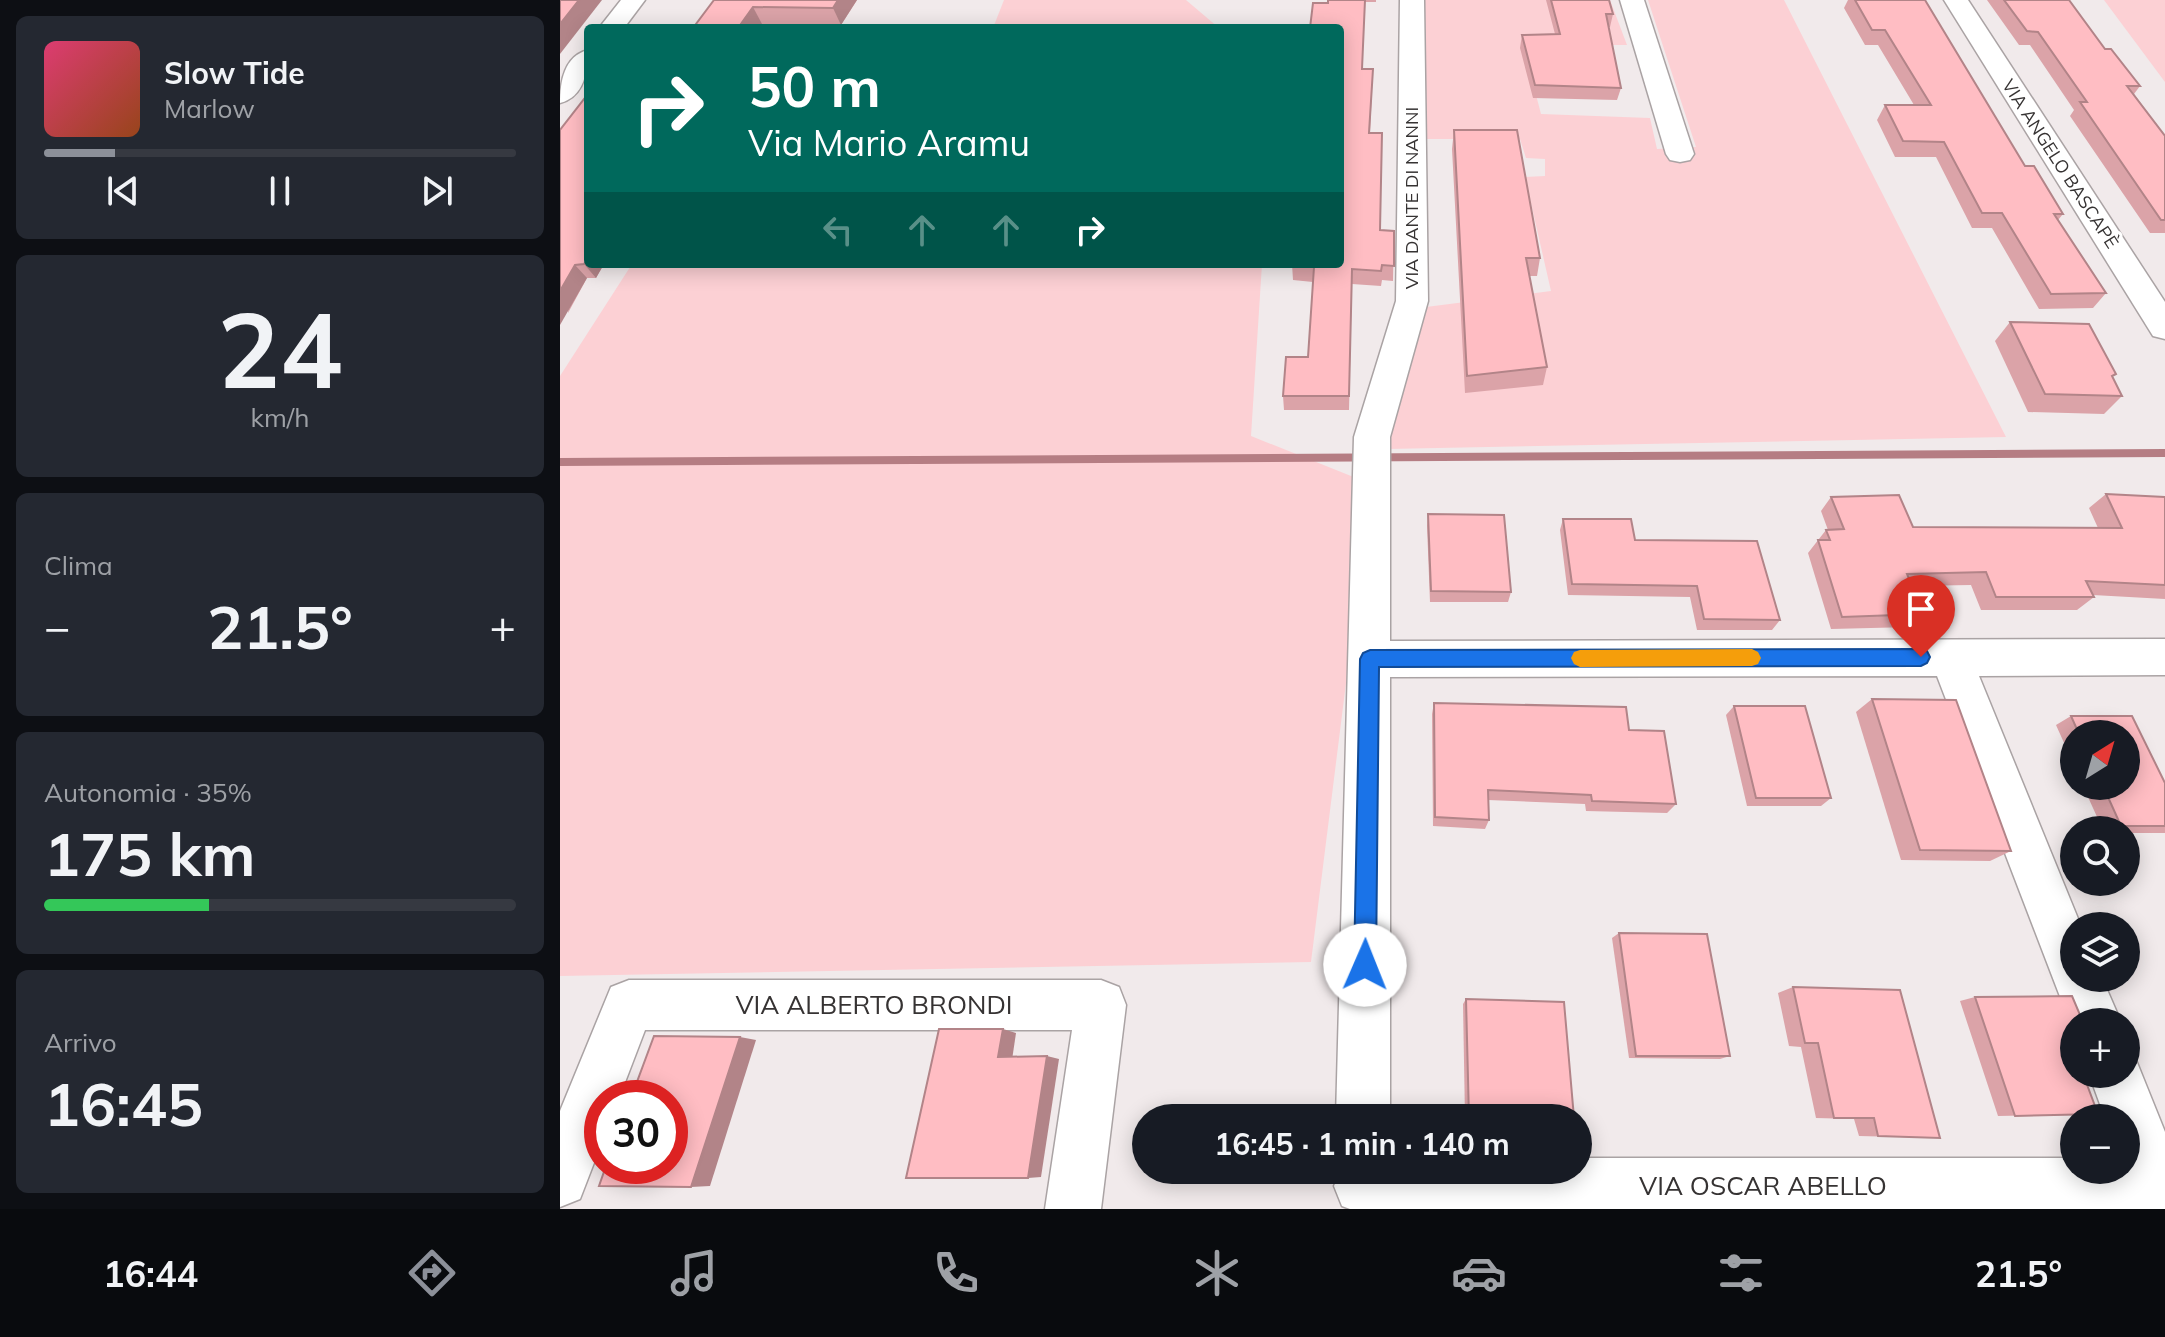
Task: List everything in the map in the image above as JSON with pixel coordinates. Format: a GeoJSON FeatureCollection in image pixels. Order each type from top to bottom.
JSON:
{"type":"FeatureCollection","features":[{"type":"Feature","properties":{"kind":"street"},"geometry":{"type":"LineString","coordinates":[[614,24],[633,0]]}},
{"type":"Feature","properties":{"kind":"street","name":"VIA DANTE DI NANNI"},"geometry":{"type":"LineString","coordinates":[[1363,1104],[1372,437],[1412,301],[1412,0]]}},
{"type":"Feature","properties":{"kind":"street"},"geometry":{"type":"LineString","coordinates":[[1632,0],[1680,154]]}},
{"type":"Feature","properties":{"kind":"street","name":"VIA ANGELO BASCAPÈ"},"geometry":{"type":"LineString","coordinates":[[1956,0],[2165,328]]}},
{"type":"Feature","properties":{"kind":"street"},"geometry":{"type":"LineString","coordinates":[[560,95],[584,63]]}},
{"type":"Feature","properties":{"kind":"street"},"geometry":{"type":"LineString","coordinates":[[1951,657],[2060,934]]}},
{"type":"Feature","properties":{"kind":"street"},"geometry":{"type":"LineString","coordinates":[[1370,659],[2165,657]]}},
{"type":"Feature","properties":{"kind":"street","name":"VIA ALBERTO BRONDI"},"geometry":{"type":"LineString","coordinates":[[560,1179],[629,1005],[1101,1005],[1073,1209]]}},
{"type":"Feature","properties":{"kind":"street"},"geometry":{"type":"LineString","coordinates":[[2121,1088],[2163,1191]]}},
{"type":"Feature","properties":{"kind":"street","name":"VIA OSCAR ABELLO"},"geometry":{"type":"LineString","coordinates":[[1362,1188],[2163,1191]]}},
{"type":"Feature","properties":{"kind":"shaded area"},"geometry":{"type":"Polygon","coordinates":[[[1004,0],[1186,0],[1214,24],[995,24],[1004,0]]]}},
{"type":"Feature","properties":{"kind":"shaded area"},"geometry":{"type":"Polygon","coordinates":[[[1418,0],[1610,0],[1627,45],[1523,45],[1541,114],[1650,118],[1657,149],[1696,147],[1648,0],[1784,0],[2006,437],[1387,449],[1426,307],[1551,291],[1525,177],[1545,176],[1545,159],[1526,158],[1520,139],[1419,139],[1418,0]]]}},
{"type":"Feature","properties":{"kind":"shaded area"},"geometry":{"type":"Polygon","coordinates":[[[2104,0],[2165,0],[2165,82],[2104,0]]]}},
{"type":"Feature","properties":{"kind":"shaded area"},"geometry":{"type":"Polygon","coordinates":[[[629,268],[1262,268],[1251,436],[1371,484],[1311,962],[560,976],[560,376],[629,268]]]}},
{"type":"Feature","properties":{"kind":"building"},"geometry":{"type":"Polygon","coordinates":[[[560,0],[579,0],[560,24],[560,0]]]}},
{"type":"Feature","properties":{"kind":"building"},"geometry":{"type":"Polygon","coordinates":[[[714,0],[838,0],[833,8],[753,7],[741,24],[696,24],[714,0]]]}},
{"type":"Feature","properties":{"kind":"building"},"geometry":{"type":"Polygon","coordinates":[[[1328,0],[1365,0],[1362,69],[1373,69],[1369,133],[1382,133],[1380,230],[1394,231],[1394,266],[1382,265],[1381,271],[1352,269],[1349,396],[1283,396],[1286,357],[1308,357],[1314,268],[1344,268],[1344,24],[1310,24],[1313,3],[1328,3],[1328,0]]]}},
{"type":"Feature","properties":{"kind":"building"},"geometry":{"type":"Polygon","coordinates":[[[1551,0],[1609,0],[1613,14],[1606,14],[1621,88],[1535,85],[1522,35],[1560,34],[1551,0]]]}},
{"type":"Feature","properties":{"kind":"building"},"geometry":{"type":"Polygon","coordinates":[[[1855,0],[1925,0],[2025,166],[2034,166],[2063,214],[2054,214],[2106,293],[2051,294],[2002,213],[1982,213],[1944,142],[1903,141],[1885,105],[1931,105],[1885,30],[1872,30],[1855,0]]]}},
{"type":"Feature","properties":{"kind":"building"},"geometry":{"type":"Polygon","coordinates":[[[2004,0],[2069,0],[2105,49],[2111,49],[2140,86],[2127,86],[2165,136],[2165,220],[2161,220],[2080,102],[2087,102],[2038,32],[2027,31],[2004,0]]]}},
{"type":"Feature","properties":{"kind":"building"},"geometry":{"type":"Polygon","coordinates":[[[584,99],[584,264],[575,265],[560,291],[560,130],[584,99]]]}},
{"type":"Feature","properties":{"kind":"building"},"geometry":{"type":"Polygon","coordinates":[[[1454,130],[1517,130],[1540,258],[1526,258],[1547,367],[1467,376],[1454,130]]]}},
{"type":"Feature","properties":{"kind":"building"},"geometry":{"type":"Polygon","coordinates":[[[2010,322],[2089,324],[2116,374],[2112,376],[2122,396],[2045,394],[2010,322]]]}},
{"type":"Feature","properties":{"kind":"building"},"geometry":{"type":"Polygon","coordinates":[[[2106,494],[2165,497],[2165,585],[2086,581],[2094,597],[1996,597],[1986,572],[1907,574],[1924,614],[1842,617],[1818,540],[1830,540],[1826,530],[1844,529],[1831,497],[1899,495],[1913,527],[2122,528],[2106,494]]]}},
{"type":"Feature","properties":{"kind":"building"},"geometry":{"type":"Polygon","coordinates":[[[1428,514],[1504,515],[1511,592],[1431,591],[1428,514]]]}},
{"type":"Feature","properties":{"kind":"building"},"geometry":{"type":"Polygon","coordinates":[[[1563,519],[1631,519],[1635,540],[1757,541],[1780,620],[1704,619],[1697,586],[1572,584],[1563,519]]]}},
{"type":"Feature","properties":{"kind":"building"},"geometry":{"type":"Polygon","coordinates":[[[1872,699],[1956,700],[2011,851],[1920,850],[1872,699]]]}},
{"type":"Feature","properties":{"kind":"building"},"geometry":{"type":"Polygon","coordinates":[[[1434,703],[1626,707],[1629,730],[1664,731],[1676,804],[1592,801],[1591,795],[1488,790],[1489,820],[1435,817],[1434,703]]]}},
{"type":"Feature","properties":{"kind":"building"},"geometry":{"type":"Polygon","coordinates":[[[1734,706],[1805,706],[1831,798],[1756,798],[1734,706]]]}},
{"type":"Feature","properties":{"kind":"building"},"geometry":{"type":"Polygon","coordinates":[[[2071,716],[2132,716],[2134,720],[2073,720],[2071,716]]]}},
{"type":"Feature","properties":{"kind":"building"},"geometry":{"type":"Polygon","coordinates":[[[2140,732],[2165,783],[2165,826],[2140,826],[2140,816],[2116,816],[2109,800],[2140,800],[2140,732]]]}},
{"type":"Feature","properties":{"kind":"building"},"geometry":{"type":"Polygon","coordinates":[[[1619,933],[1707,934],[1730,1056],[1636,1056],[1619,933]]]}},
{"type":"Feature","properties":{"kind":"building"},"geometry":{"type":"Polygon","coordinates":[[[1793,987],[1900,990],[1940,1138],[1878,1136],[1874,1118],[1834,1118],[1818,1043],[1805,1043],[1793,987]]]}},
{"type":"Feature","properties":{"kind":"building"},"geometry":{"type":"Polygon","coordinates":[[[2072,996],[2077,1008],[2060,1008],[2060,1088],[2088,1088],[2094,1104],[2060,1104],[2060,1115],[2015,1116],[1975,997],[2072,996]]]}},
{"type":"Feature","properties":{"kind":"building"},"geometry":{"type":"Polygon","coordinates":[[[1466,999],[1564,1002],[1573,1104],[1469,1104],[1466,999]]]}},
{"type":"Feature","properties":{"kind":"building"},"geometry":{"type":"Polygon","coordinates":[[[939,1029],[1003,1029],[998,1057],[1047,1056],[1028,1178],[906,1178],[939,1029]]]}},
{"type":"Feature","properties":{"kind":"building"},"geometry":{"type":"Polygon","coordinates":[[[654,1036],[740,1037],[691,1187],[599,1186],[688,1184],[688,1080],[638,1080],[654,1036]]]}},
{"type":"Feature","properties":{"kind":"waterway"},"geometry":{"type":"LineString","coordinates":[[560,462],[2165,453]]}},
{"type":"Feature","properties":{"kind":"slow traffic"},"geometry":{"type":"LineString","coordinates":[[1580,658],[1752,658]]}},
{"type":"Feature","properties":{"kind":"route"},"geometry":{"type":"LineString","coordinates":[[1365,965],[1370,659],[1921,657]]}}]}
